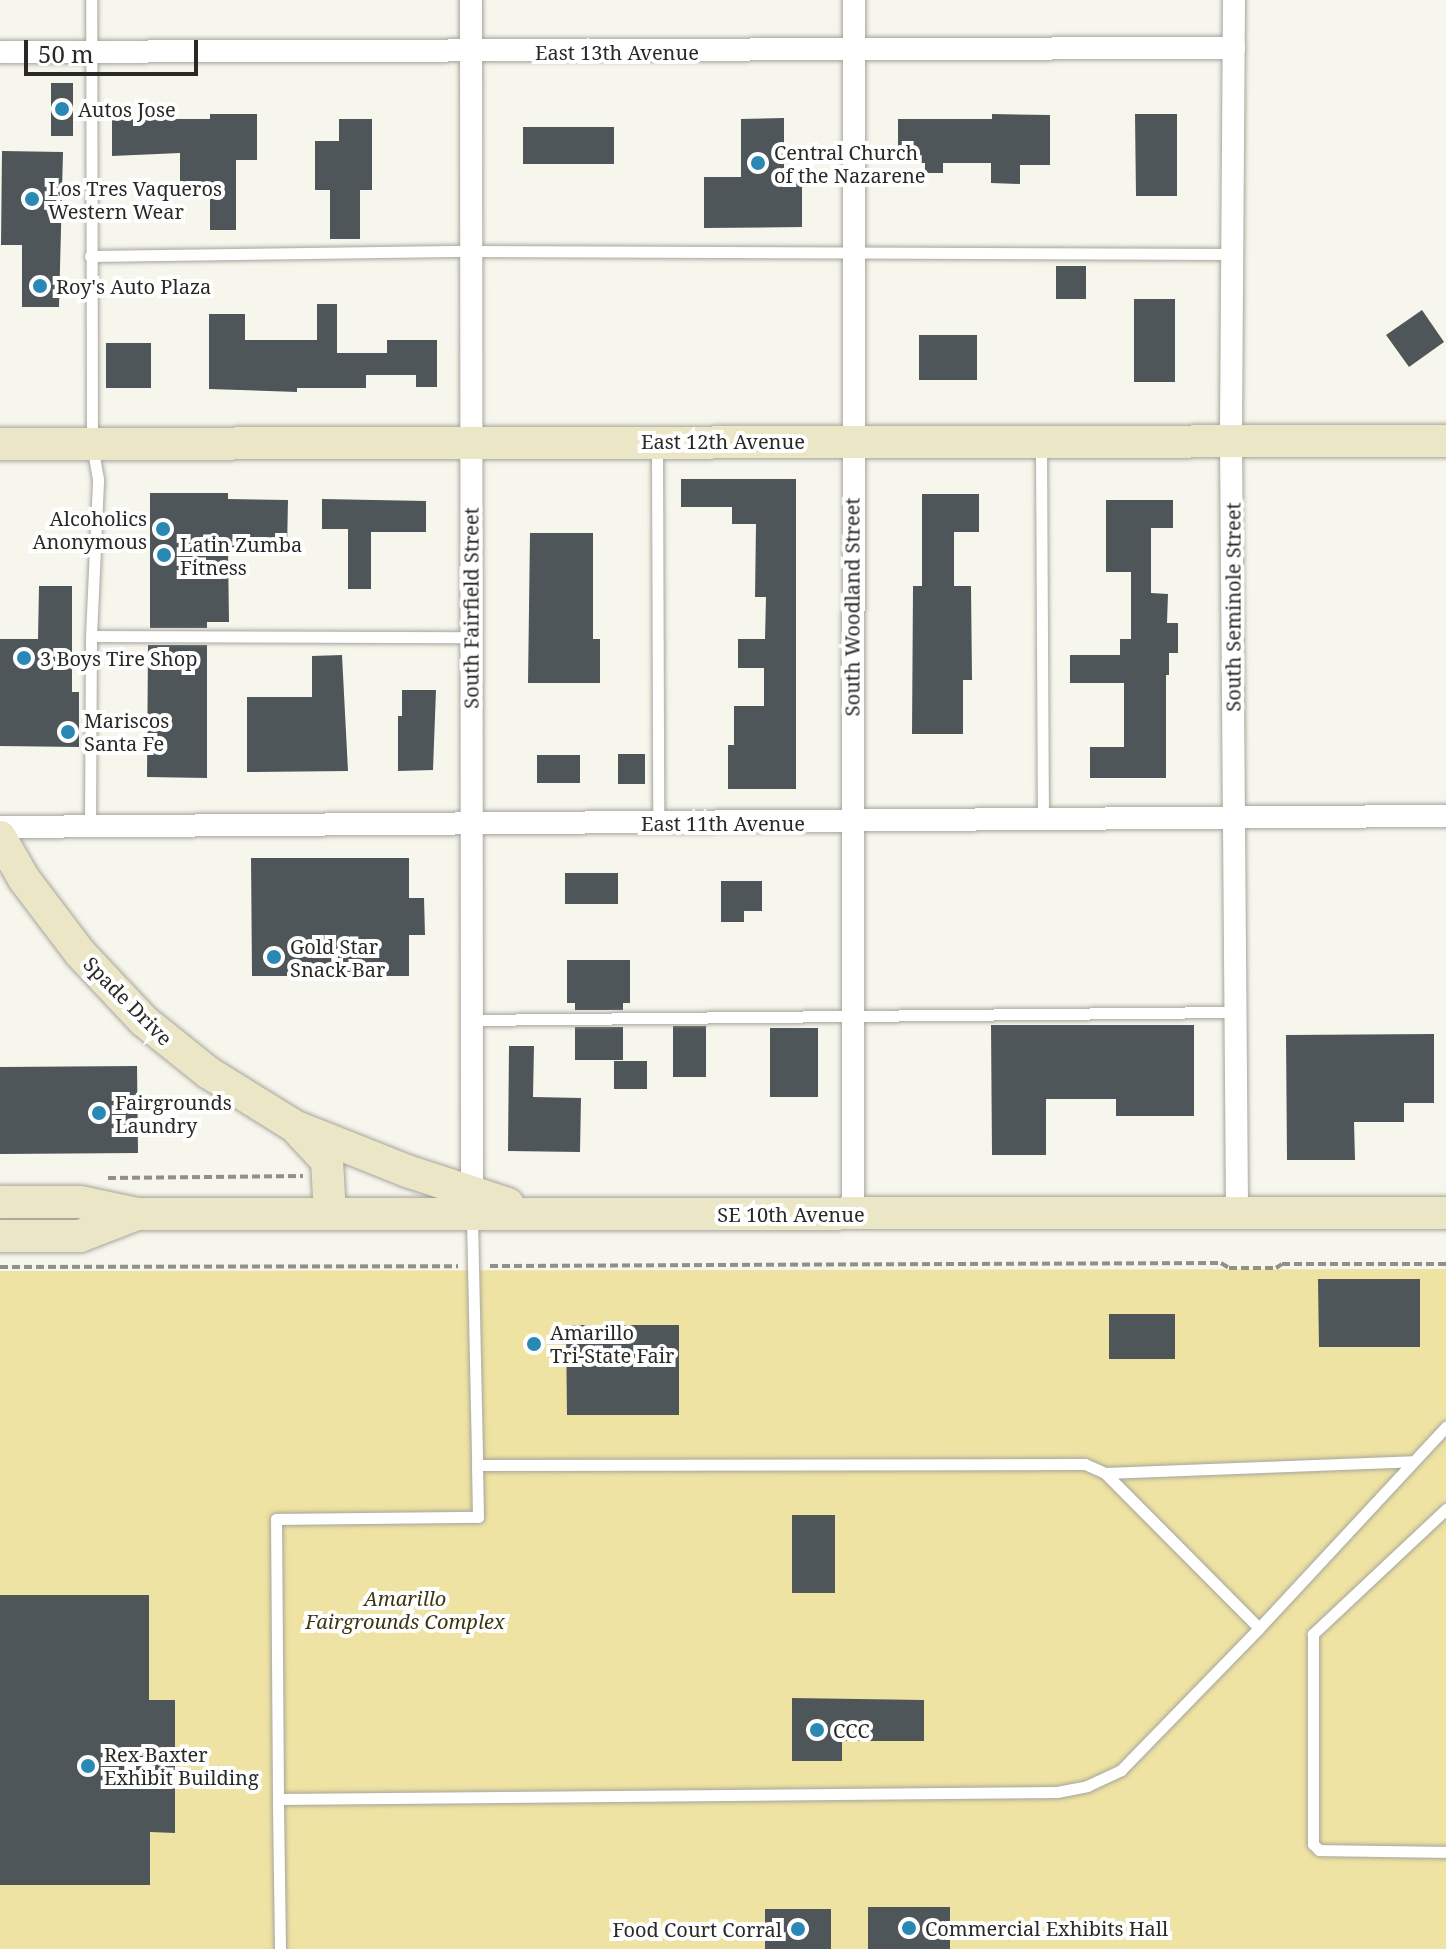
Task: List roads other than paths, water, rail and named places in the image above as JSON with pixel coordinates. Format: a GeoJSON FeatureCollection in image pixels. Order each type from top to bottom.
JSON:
{"type":"FeatureCollection","features":[{"type":"Feature","properties":{"kind":"main road","name":"East 12th Avenue"},"geometry":{"type":"LineString","coordinates":[[0,444],[1446,441]]}},
{"type":"Feature","properties":{"kind":"main road","name":"Spade Drive"},"geometry":{"type":"LineString","coordinates":[[0,837],[58,927],[144,1021],[209,1073],[294,1126],[472,1204],[546,1215]]}},
{"type":"Feature","properties":{"kind":"main road","name":"Spade Drive"},"geometry":{"type":"LineString","coordinates":[[294,1126],[327,1161],[330,1214]]}},
{"type":"Feature","properties":{"kind":"main road"},"geometry":{"type":"LineString","coordinates":[[0,1202],[80,1202],[137,1214],[330,1214],[472,1204]]}},
{"type":"Feature","properties":{"kind":"main road","name":"SE 10th Avenue"},"geometry":{"type":"LineString","coordinates":[[546,1215],[1446,1213]]}},
{"type":"Feature","properties":{"kind":"main road"},"geometry":{"type":"LineString","coordinates":[[7,1238],[80,1236],[137,1214]]}},
{"type":"Feature","properties":{"kind":"street","name":"South Fairfield Street"},"geometry":{"type":"LineString","coordinates":[[471,0],[469,1020],[472,1204]]}},
{"type":"Feature","properties":{"kind":"street","name":"South Woodland Street"},"geometry":{"type":"LineString","coordinates":[[853,1214],[851,441],[854,0]]}},
{"type":"Feature","properties":{"kind":"street","name":"South Seminole Street"},"geometry":{"type":"LineString","coordinates":[[1234,0],[1231,442],[1237,1214]]}},
{"type":"Feature","properties":{"kind":"street","name":"East 13th Avenue"},"geometry":{"type":"LineString","coordinates":[[0,52],[471,53],[1234,48]]}},
{"type":"Feature","properties":{"kind":"street","name":"East 11th Avenue"},"geometry":{"type":"LineString","coordinates":[[0,827],[852,823],[1446,816]]}},
{"type":"Feature","properties":{"kind":"lane"},"geometry":{"type":"LineString","coordinates":[[90,827],[91,636],[98,479],[92,444],[91,0]]}},
{"type":"Feature","properties":{"kind":"lane"},"geometry":{"type":"LineString","coordinates":[[90,256],[471,251],[1232,254]]}},
{"type":"Feature","properties":{"kind":"lane"},"geometry":{"type":"LineString","coordinates":[[657,441],[658,824]]}},
{"type":"Feature","properties":{"kind":"lane"},"geometry":{"type":"LineString","coordinates":[[1041,441],[1043,820]]}},
{"type":"Feature","properties":{"kind":"lane"},"geometry":{"type":"LineString","coordinates":[[91,636],[471,637]]}},
{"type":"Feature","properties":{"kind":"lane"},"geometry":{"type":"LineString","coordinates":[[469,1020],[1236,1012]]}},
{"type":"Feature","properties":{"kind":"lane"},"geometry":{"type":"LineString","coordinates":[[280,1949],[276,1519],[478,1517],[472,1204]]}},
{"type":"Feature","properties":{"kind":"lane"},"geometry":{"type":"LineString","coordinates":[[278,1799],[1057,1792],[1087,1786],[1121,1770],[1259,1628],[1446,1427]]}},
{"type":"Feature","properties":{"kind":"lane"},"geometry":{"type":"LineString","coordinates":[[1105,1473],[1413,1461]]}},
{"type":"Feature","properties":{"kind":"lane"},"geometry":{"type":"LineString","coordinates":[[477,1465],[1085,1464],[1105,1473],[1259,1628]]}},
{"type":"Feature","properties":{"kind":"lane"},"geometry":{"type":"LineString","coordinates":[[1446,1509],[1313,1634],[1313,1844],[1319,1850],[1446,1852]]}},
{"type":"Feature","properties":{"kind":"place","name":"Autos Jose"},"geometry":{"type":"Point","coordinates":[62,109]}},
{"type":"Feature","properties":{"kind":"place","name":"Central Church of the Nazarene"},"geometry":{"type":"Point","coordinates":[758,163]}},
{"type":"Feature","properties":{"kind":"place","name":"Los Tres Vaqueros Western Wear"},"geometry":{"type":"Point","coordinates":[32,199]}},
{"type":"Feature","properties":{"kind":"place","name":"Roy's Auto Plaza"},"geometry":{"type":"Point","coordinates":[40,286]}},
{"type":"Feature","properties":{"kind":"place","name":"Alcoholics Anonymous"},"geometry":{"type":"Point","coordinates":[163,529]}},
{"type":"Feature","properties":{"kind":"place","name":"Latin Zumba Fitness"},"geometry":{"type":"Point","coordinates":[164,555]}},
{"type":"Feature","properties":{"kind":"place","name":"3 Boys Tire Shop"},"geometry":{"type":"Point","coordinates":[24,658]}},
{"type":"Feature","properties":{"kind":"place","name":"Mariscos Santa Fe"},"geometry":{"type":"Point","coordinates":[68,732]}},
{"type":"Feature","properties":{"kind":"place","name":"Gold Star Snack Bar"},"geometry":{"type":"Point","coordinates":[274,957]}},
{"type":"Feature","properties":{"kind":"place","name":"Fairgrounds Laundry"},"geometry":{"type":"Point","coordinates":[99,1113]}},
{"type":"Feature","properties":{"kind":"place","name":"Amarillo Tri-State Fair"},"geometry":{"type":"Point","coordinates":[534,1344]}},
{"type":"Feature","properties":{"kind":"place","name":"CCC"},"geometry":{"type":"Point","coordinates":[817,1730]}},
{"type":"Feature","properties":{"kind":"place","name":"Rex Baxter Exhibit Building"},"geometry":{"type":"Point","coordinates":[88,1766]}},
{"type":"Feature","properties":{"kind":"place","name":"Commercial Exhibits Hall"},"geometry":{"type":"Point","coordinates":[909,1928]}},
{"type":"Feature","properties":{"kind":"place","name":"Food Court Corral"},"geometry":{"type":"Point","coordinates":[798,1929]}},
{"type":"Feature","properties":{"kind":"park label","name":"Amarillo Fairgrounds Complex"},"geometry":{"type":"Point","coordinates":[405,1610]}}]}
